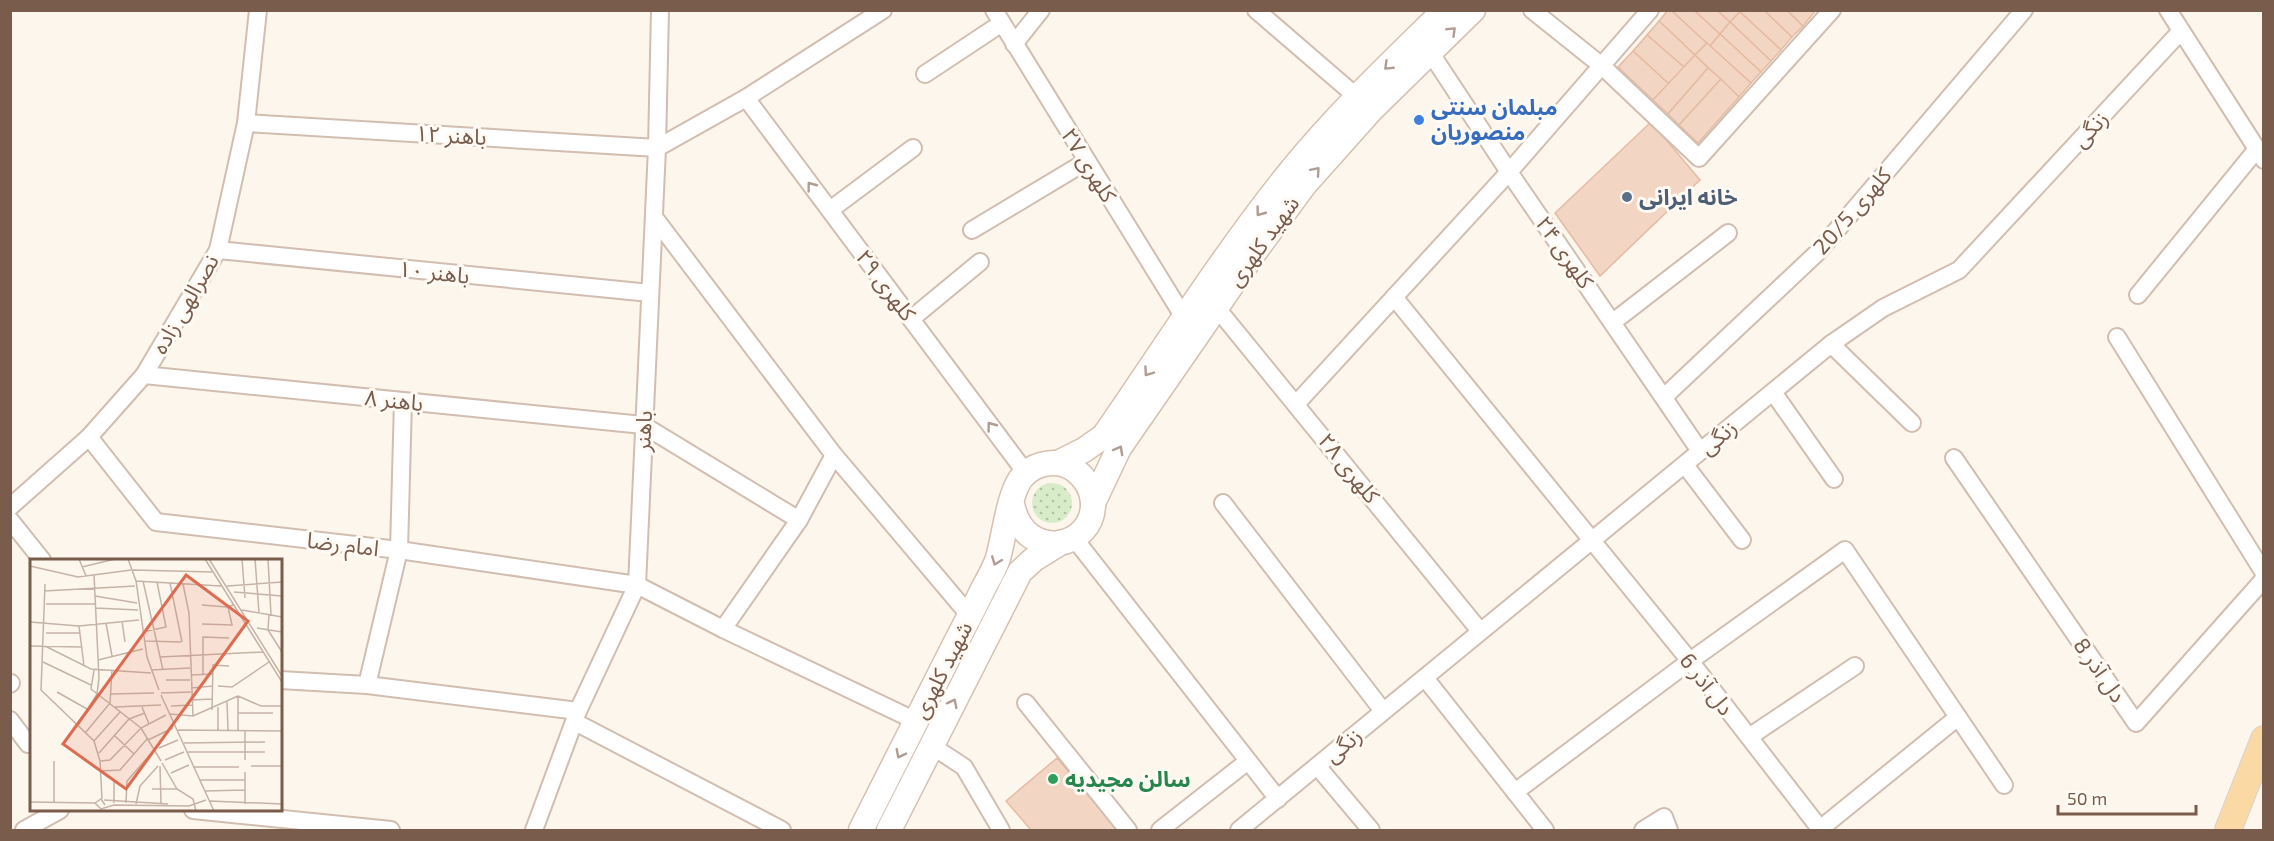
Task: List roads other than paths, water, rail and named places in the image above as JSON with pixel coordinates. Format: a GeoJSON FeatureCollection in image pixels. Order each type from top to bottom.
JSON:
{"type":"FeatureCollection","features":[{"type":"Feature","properties":{"kind":"main road","name":"شهید کلهری"},"geometry":{"type":"LineString","coordinates":[[1058,463],[1084,450],[1104,436],[1240,239],[1290,172],[1357,97],[1445,10]]}},
{"type":"Feature","properties":{"kind":"main road","name":"شهید کلهری"},"geometry":{"type":"LineString","coordinates":[[1093,502],[1119,448],[1216,307],[1305,184],[1371,110],[1473,10]]}},
{"type":"Feature","properties":{"kind":"main road"},"geometry":{"type":"LineString","coordinates":[[1058,463],[1072,468],[1083,477],[1090,489],[1093,502],[1091,516],[1084,529],[1067,541],[1046,544],[1033,539],[1022,530],[1014,518],[1012,504],[1014,490],[1031,468],[1058,463]]}},
{"type":"Feature","properties":{"kind":"main road","name":"شهید کلهری"},"geometry":{"type":"LineString","coordinates":[[861,831],[998,560],[1012,504]]}},
{"type":"Feature","properties":{"kind":"main road","name":"شهید کلهری"},"geometry":{"type":"LineString","coordinates":[[889,831],[1020,572],[1034,559],[1067,541]]}},
{"type":"Feature","properties":{"kind":"main road"},"geometry":{"type":"LineString","coordinates":[[2228,831],[2264,740]]}},
{"type":"Feature","properties":{"kind":"street","name":"نصرالهی زاده"},"geometry":{"type":"LineString","coordinates":[[10,507],[89,437],[144,375],[218,250],[246,123],[258,10]]}},
{"type":"Feature","properties":{"kind":"street","name":"باهنر"},"geometry":{"type":"LineString","coordinates":[[534,831],[576,717],[637,585],[657,147],[660,10]]}},
{"type":"Feature","properties":{"kind":"street"},"geometry":{"type":"LineString","coordinates":[[657,147],[746,98],[883,10]]}},
{"type":"Feature","properties":{"kind":"street"},"geometry":{"type":"LineString","coordinates":[[1014,44],[1041,10]]}},
{"type":"Feature","properties":{"kind":"street"},"geometry":{"type":"LineString","coordinates":[[1256,10],[1357,97]]}},
{"type":"Feature","properties":{"kind":"street"},"geometry":{"type":"LineString","coordinates":[[1532,10],[1602,66],[1699,158],[1832,10]]}},
{"type":"Feature","properties":{"kind":"street"},"geometry":{"type":"LineString","coordinates":[[1296,403],[1509,172],[1650,10]]}},
{"type":"Feature","properties":{"kind":"street","name":"کلهری 20/5"},"geometry":{"type":"LineString","coordinates":[[1664,397],[1818,252],[2024,10]]}},
{"type":"Feature","properties":{"kind":"street"},"geometry":{"type":"LineString","coordinates":[[2138,295],[2260,155],[2168,10]]}},
{"type":"Feature","properties":{"kind":"street"},"geometry":{"type":"LineString","coordinates":[[925,74],[998,17]]}},
{"type":"Feature","properties":{"kind":"street","name":"کلهری ۲۷"},"geometry":{"type":"LineString","coordinates":[[998,17],[1185,319]]}},
{"type":"Feature","properties":{"kind":"street","name":"زنگی"},"geometry":{"type":"LineString","coordinates":[[1239,831],[1832,344],[1883,308],[1959,270],[2181,31]]}},
{"type":"Feature","properties":{"kind":"street","name":"کلهری ۲۴"},"geometry":{"type":"LineString","coordinates":[[1430,52],[1509,172],[1700,451]]}},
{"type":"Feature","properties":{"kind":"street","name":"کلهری ۲۹"},"geometry":{"type":"LineString","coordinates":[[746,98],[1026,473]]}},
{"type":"Feature","properties":{"kind":"street","name":"باهنر ۱۲"},"geometry":{"type":"LineString","coordinates":[[246,123],[657,147]]}},
{"type":"Feature","properties":{"kind":"street"},"geometry":{"type":"LineString","coordinates":[[830,210],[913,148]]}},
{"type":"Feature","properties":{"kind":"street"},"geometry":{"type":"LineString","coordinates":[[972,230],[1087,161]]}},
{"type":"Feature","properties":{"kind":"street"},"geometry":{"type":"LineString","coordinates":[[654,217],[834,454],[970,615]]}},
{"type":"Feature","properties":{"kind":"street"},"geometry":{"type":"LineString","coordinates":[[1613,322],[1728,234]]}},
{"type":"Feature","properties":{"kind":"street","name":"باهنر ۱۰"},"geometry":{"type":"LineString","coordinates":[[218,250],[650,293]]}},
{"type":"Feature","properties":{"kind":"street"},"geometry":{"type":"LineString","coordinates":[[911,319],[980,262]]}},
{"type":"Feature","properties":{"kind":"street","name":"دل آذر 6"},"geometry":{"type":"LineString","coordinates":[[1394,297],[1590,541],[1690,661],[1821,830]]}},
{"type":"Feature","properties":{"kind":"street","name":"کلهری ۲۸"},"geometry":{"type":"LineString","coordinates":[[1216,307],[1480,632]]}},
{"type":"Feature","properties":{"kind":"street"},"geometry":{"type":"LineString","coordinates":[[2117,337],[2264,573]]}},
{"type":"Feature","properties":{"kind":"street"},"geometry":{"type":"LineString","coordinates":[[1832,344],[1912,423]]}},
{"type":"Feature","properties":{"kind":"street","name":"باهنر ۸"},"geometry":{"type":"LineString","coordinates":[[144,375],[644,425]]}},
{"type":"Feature","properties":{"kind":"street"},"geometry":{"type":"LineString","coordinates":[[1773,392],[1834,479]]}},
{"type":"Feature","properties":{"kind":"street"},"geometry":{"type":"LineString","coordinates":[[367,686],[399,550],[403,401]]}},
{"type":"Feature","properties":{"kind":"street"},"geometry":{"type":"LineString","coordinates":[[644,425],[799,520]]}},
{"type":"Feature","properties":{"kind":"street","name":"امام رضا"},"geometry":{"type":"LineString","coordinates":[[89,437],[156,522],[399,550],[637,585],[723,629],[916,721]]}},
{"type":"Feature","properties":{"kind":"street"},"geometry":{"type":"LineString","coordinates":[[723,629],[799,520],[834,454]]}},
{"type":"Feature","properties":{"kind":"street","name":"دل آذر 8"},"geometry":{"type":"LineString","coordinates":[[1954,458],[2136,723],[2264,579]]}},
{"type":"Feature","properties":{"kind":"street"},"geometry":{"type":"LineString","coordinates":[[1685,465],[1742,540]]}},
{"type":"Feature","properties":{"kind":"street"},"geometry":{"type":"LineString","coordinates":[[1223,503],[1383,711]]}},
{"type":"Feature","properties":{"kind":"street"},"geometry":{"type":"LineString","coordinates":[[10,520],[40,559]]}},
{"type":"Feature","properties":{"kind":"street"},"geometry":{"type":"LineString","coordinates":[[1067,541],[1278,799]]}},
{"type":"Feature","properties":{"kind":"street"},"geometry":{"type":"LineString","coordinates":[[1515,792],[1690,661],[1845,550],[2004,784]]}},
{"type":"Feature","properties":{"kind":"street"},"geometry":{"type":"LineString","coordinates":[[1749,737],[1855,666]]}},
{"type":"Feature","properties":{"kind":"street"},"geometry":{"type":"LineString","coordinates":[[1425,678],[1545,831]]}},
{"type":"Feature","properties":{"kind":"street"},"geometry":{"type":"LineString","coordinates":[[282,680],[367,686],[576,717],[782,831]]}},
{"type":"Feature","properties":{"kind":"street"},"geometry":{"type":"LineString","coordinates":[[1026,703],[1128,831]]}},
{"type":"Feature","properties":{"kind":"street"},"geometry":{"type":"LineString","coordinates":[[1821,830],[1958,717]]}},
{"type":"Feature","properties":{"kind":"street"},"geometry":{"type":"LineString","coordinates":[[10,720],[28,744]]}},
{"type":"Feature","properties":{"kind":"street"},"geometry":{"type":"LineString","coordinates":[[932,746],[964,767],[1001,831]]}},
{"type":"Feature","properties":{"kind":"street"},"geometry":{"type":"LineString","coordinates":[[1160,831],[1248,761]]}},
{"type":"Feature","properties":{"kind":"street"},"geometry":{"type":"LineString","coordinates":[[1318,767],[1371,831]]}},
{"type":"Feature","properties":{"kind":"street"},"geometry":{"type":"LineString","coordinates":[[24,831],[58,811]]}},
{"type":"Feature","properties":{"kind":"street"},"geometry":{"type":"LineString","coordinates":[[202,811],[391,831]]}},
{"type":"Feature","properties":{"kind":"street"},"geometry":{"type":"LineString","coordinates":[[1643,831],[1664,818],[1669,831]]}},
{"type":"Feature","properties":{"kind":"place","name":"مبلمان سنتی منصوریان"},"geometry":{"type":"Point","coordinates":[1419,120]}},
{"type":"Feature","properties":{"kind":"place","name":"خانه ایرانی"},"geometry":{"type":"Point","coordinates":[1627,197]}},
{"type":"Feature","properties":{"kind":"place","name":"سالن مجیدیه"},"geometry":{"type":"Point","coordinates":[1053,779]}}]}
